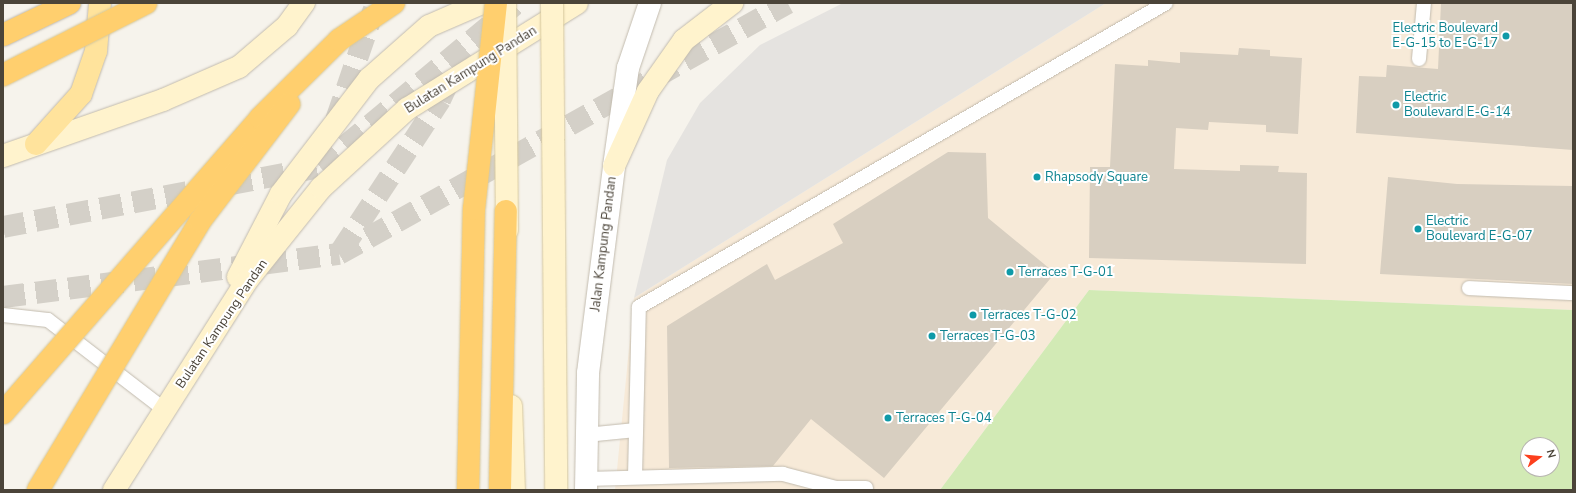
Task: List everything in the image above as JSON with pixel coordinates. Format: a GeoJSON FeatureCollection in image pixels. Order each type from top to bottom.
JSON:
{"type":"FeatureCollection","features":[{"type":"Feature","properties":{"kind":"highway"},"geometry":{"type":"LineString","coordinates":[[3,35],[70,3]]}},
{"type":"Feature","properties":{"kind":"highway"},"geometry":{"type":"LineString","coordinates":[[3,75],[146,3]]}},
{"type":"Feature","properties":{"kind":"highway"},"geometry":{"type":"LineString","coordinates":[[3,413],[171,216],[260,118],[338,40],[394,3]]}},
{"type":"Feature","properties":{"kind":"highway"},"geometry":{"type":"LineString","coordinates":[[468,490],[474,209],[496,3]]}},
{"type":"Feature","properties":{"kind":"highway"},"geometry":{"type":"LineString","coordinates":[[38,490],[200,221],[338,40]]}},
{"type":"Feature","properties":{"kind":"highway"},"geometry":{"type":"LineString","coordinates":[[500,490],[506,211]]}},
{"type":"Feature","properties":{"kind":"main road"},"geometry":{"type":"LineString","coordinates":[[36,144],[81,94],[96,51],[100,3]]}},
{"type":"Feature","properties":{"kind":"main road"},"geometry":{"type":"LineString","coordinates":[[3,156],[163,100],[239,67],[287,26],[304,3]]}},
{"type":"Feature","properties":{"kind":"main road"},"geometry":{"type":"LineString","coordinates":[[178,389],[281,194],[370,79],[430,26],[482,3]]}},
{"type":"Feature","properties":{"kind":"main road"},"geometry":{"type":"LineString","coordinates":[[506,3],[506,211],[514,490]]}},
{"type":"Feature","properties":{"kind":"main road"},"geometry":{"type":"LineString","coordinates":[[552,3],[556,490]]}},
{"type":"Feature","properties":{"kind":"main road","name":"Bulatan Kampung Pandan"},"geometry":{"type":"LineString","coordinates":[[114,490],[248,279],[321,188],[406,109],[577,3]]}},
{"type":"Feature","properties":{"kind":"main road"},"geometry":{"type":"LineString","coordinates":[[614,166],[648,91],[684,40],[732,3]]}},
{"type":"Feature","properties":{"kind":"street","name":"Jalan Kampung Pandan"},"geometry":{"type":"LineString","coordinates":[[586,484],[588,373],[614,166],[628,68],[650,3]]}},
{"type":"Feature","properties":{"kind":"lane"},"geometry":{"type":"LineString","coordinates":[[635,477],[639,307],[1166,3]]}},
{"type":"Feature","properties":{"kind":"lane"},"geometry":{"type":"LineString","coordinates":[[1419,59],[1424,3]]}},
{"type":"Feature","properties":{"kind":"lane"},"geometry":{"type":"LineString","coordinates":[[470,275],[478,490]]}},
{"type":"Feature","properties":{"kind":"lane"},"geometry":{"type":"LineString","coordinates":[[1469,288],[1573,293]]}},
{"type":"Feature","properties":{"kind":"lane"},"geometry":{"type":"LineString","coordinates":[[3,315],[48,320],[165,410]]}},
{"type":"Feature","properties":{"kind":"lane"},"geometry":{"type":"LineString","coordinates":[[586,435],[636,430]]}},
{"type":"Feature","properties":{"kind":"lane"},"geometry":{"type":"LineString","coordinates":[[586,484],[635,477],[783,474],[836,488],[866,488]]}},
{"type":"Feature","properties":{"kind":"shaded area"},"geometry":{"type":"Polygon","coordinates":[[[843,3],[1106,3],[634,298],[667,160],[700,103],[760,45],[843,3]]]}},
{"type":"Feature","properties":{"kind":"shaded area"},"geometry":{"type":"Polygon","coordinates":[[[1106,3],[1573,3],[1573,310],[1089,290],[940,490],[615,490],[634,298],[1106,3]]]}},
{"type":"Feature","properties":{"kind":"green space"},"geometry":{"type":"Polygon","coordinates":[[[1089,290],[1573,310],[1573,490],[940,490],[1089,290]]]}},
{"type":"Feature","properties":{"kind":"building"},"geometry":{"type":"Polygon","coordinates":[[[1441,3],[1573,3],[1573,150],[1356,133],[1359,76],[1386,77],[1387,65],[1438,69],[1441,3]]]}},
{"type":"Feature","properties":{"kind":"building"},"geometry":{"type":"Polygon","coordinates":[[[1239,48],[1270,50],[1270,56],[1302,58],[1298,134],[1266,132],[1266,125],[1209,122],[1208,130],[1176,128],[1174,169],[1240,171],[1240,165],[1279,166],[1278,172],[1307,173],[1306,264],[1089,258],[1090,167],[1110,167],[1115,64],[1148,66],[1148,60],[1180,63],[1180,52],[1238,55],[1239,48]]]}},
{"type":"Feature","properties":{"kind":"building"},"geometry":{"type":"Polygon","coordinates":[[[948,152],[986,153],[988,218],[1055,273],[884,478],[811,419],[773,466],[669,468],[667,326],[767,264],[775,280],[843,243],[833,224],[948,152]]]}},
{"type":"Feature","properties":{"kind":"building"},"geometry":{"type":"Polygon","coordinates":[[[1388,177],[1457,184],[1573,186],[1573,284],[1380,274],[1388,177]]]}},
{"type":"Feature","properties":{"kind":"tunnel"},"geometry":{"type":"LineString","coordinates":[[3,227],[320,167],[517,3]]}},
{"type":"Feature","properties":{"kind":"tunnel"},"geometry":{"type":"LineString","coordinates":[[3,297],[339,254],[788,3]]}},
{"type":"Feature","properties":{"kind":"tunnel"},"geometry":{"type":"LineString","coordinates":[[336,120],[374,9]]}},
{"type":"Feature","properties":{"kind":"tunnel"},"geometry":{"type":"LineString","coordinates":[[341,251],[440,100],[451,76]]}},
{"type":"Feature","properties":{"kind":"place","name":"Electric Boulevard E-G-15 to E-G-17"},"geometry":{"type":"Point","coordinates":[1506,36]}},
{"type":"Feature","properties":{"kind":"place","name":"Electric Boulevard E-G-14"},"geometry":{"type":"Point","coordinates":[1396,105]}},
{"type":"Feature","properties":{"kind":"place","name":"Rhapsody Square"},"geometry":{"type":"Point","coordinates":[1037,177]}},
{"type":"Feature","properties":{"kind":"place","name":"Electric Boulevard E-G-07"},"geometry":{"type":"Point","coordinates":[1418,229]}},
{"type":"Feature","properties":{"kind":"place","name":"Terraces T-G-01"},"geometry":{"type":"Point","coordinates":[1010,272]}},
{"type":"Feature","properties":{"kind":"place","name":"Terraces T-G-02"},"geometry":{"type":"Point","coordinates":[973,315]}},
{"type":"Feature","properties":{"kind":"place","name":"Terraces T-G-03"},"geometry":{"type":"Point","coordinates":[932,336]}},
{"type":"Feature","properties":{"kind":"place","name":"Terraces T-G-04"},"geometry":{"type":"Point","coordinates":[888,418]}}]}
